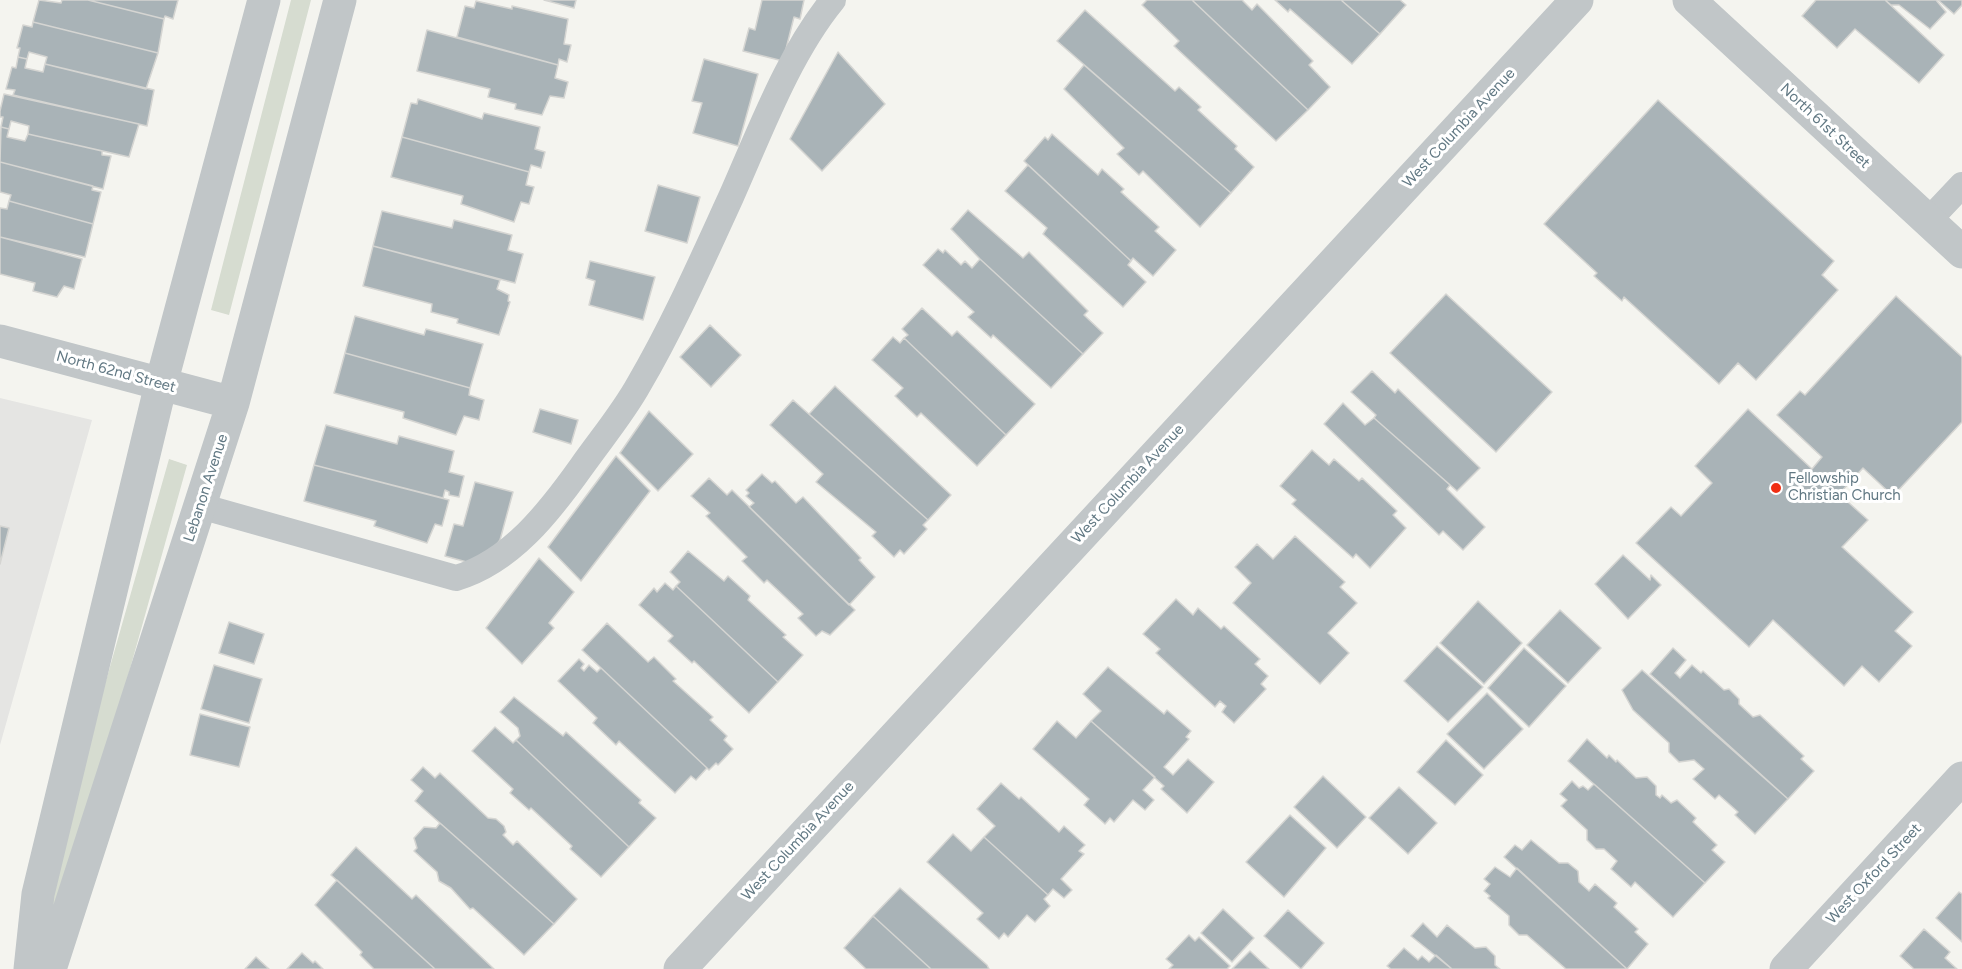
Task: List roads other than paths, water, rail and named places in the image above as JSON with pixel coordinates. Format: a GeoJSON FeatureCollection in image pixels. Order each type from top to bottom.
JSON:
{"type":"FeatureCollection","features":[{"type":"Feature","properties":{"kind":"street"},"geometry":{"type":"LineString","coordinates":[[30,969],[38,894],[161,384],[264,0]]}},
{"type":"Feature","properties":{"kind":"street","name":"Lebanon Avenue"},"geometry":{"type":"LineString","coordinates":[[50,969],[233,403],[340,0]]}},
{"type":"Feature","properties":{"kind":"street","name":"West Columbia Avenue"},"geometry":{"type":"LineString","coordinates":[[680,969],[1577,0]]}},
{"type":"Feature","properties":{"kind":"street","name":"North 61st Street"},"geometry":{"type":"LineString","coordinates":[[1689,0],[1962,252]]}},
{"type":"Feature","properties":{"kind":"street","name":"North 62nd Street"},"geometry":{"type":"LineString","coordinates":[[0,341],[233,403]]}},
{"type":"Feature","properties":{"kind":"street","name":"West Oxford Street"},"geometry":{"type":"LineString","coordinates":[[1786,969],[1962,778]]}},
{"type":"Feature","properties":{"kind":"lane"},"geometry":{"type":"LineString","coordinates":[[200,506],[456,578],[479,571],[498,560],[557,502],[639,386],[685,295],[782,86],[822,13],[833,0]]}},
{"type":"Feature","properties":{"kind":"lane"},"geometry":{"type":"LineString","coordinates":[[1928,221],[1962,185]]}},
{"type":"Feature","properties":{"kind":"place","name":"Fellowship Christian Church"},"geometry":{"type":"Point","coordinates":[1776,488]}}]}
